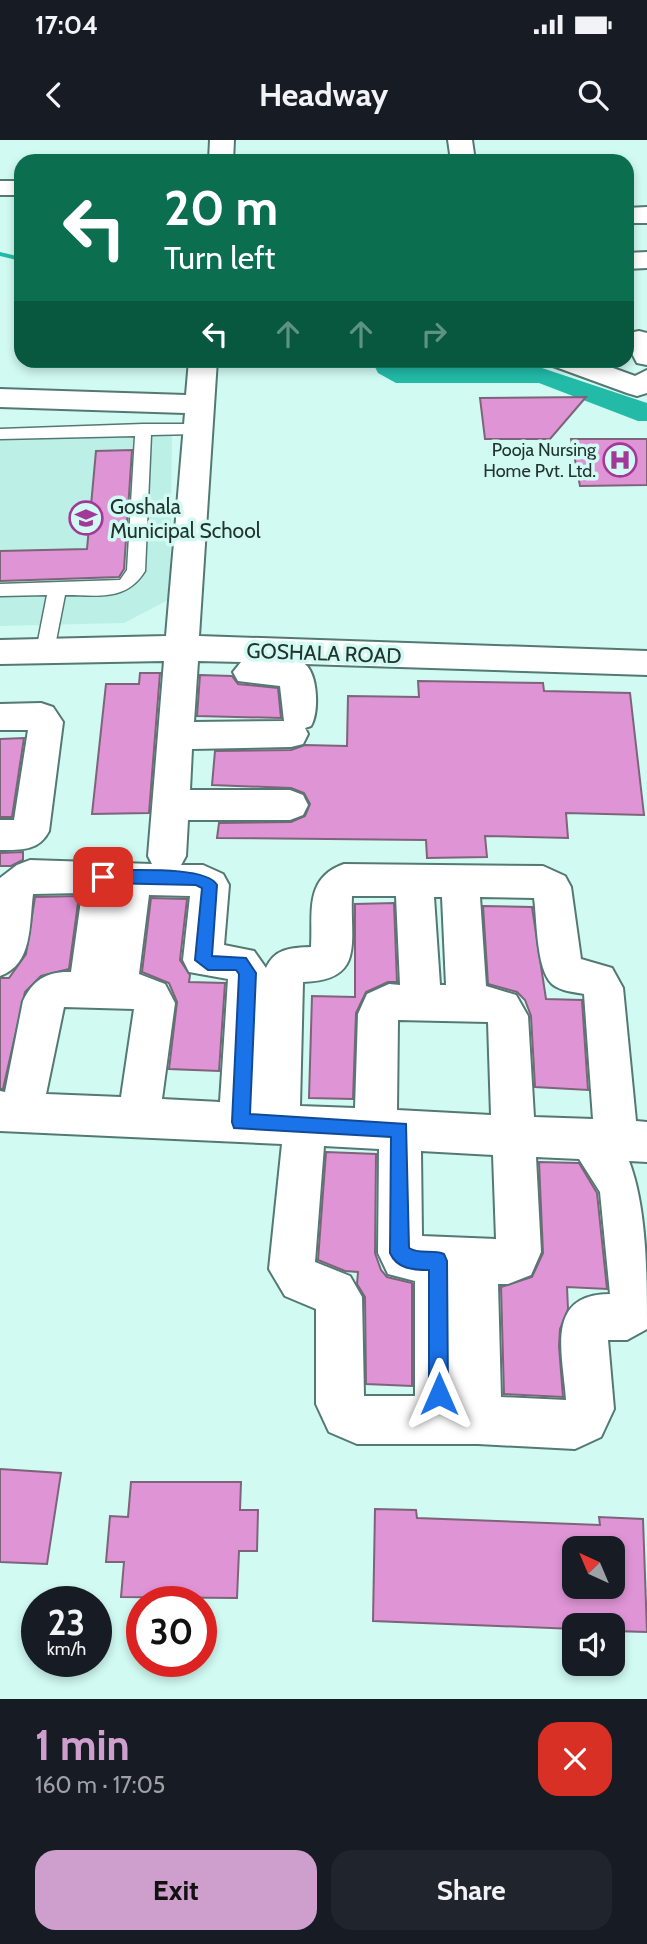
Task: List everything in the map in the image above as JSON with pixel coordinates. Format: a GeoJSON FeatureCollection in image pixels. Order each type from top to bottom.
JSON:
{"type":"FeatureCollection","features":[{"type":"Feature","properties":{"kind":"street"},"geometry":{"type":"LineString","coordinates":[[167,856],[170,805],[185,731],[194,656],[198,416],[202,368]]}},
{"type":"Feature","properties":{"kind":"street"},"geometry":{"type":"LineString","coordinates":[[585,368],[637,387],[643,385],[647,379]]}},
{"type":"Feature","properties":{"kind":"street"},"geometry":{"type":"LineString","coordinates":[[0,398],[198,416]]}},
{"type":"Feature","properties":{"kind":"street","name":"GOSHALA ROAD"},"geometry":{"type":"LineString","coordinates":[[0,652],[647,663]]}},
{"type":"Feature","properties":{"kind":"street"},"geometry":{"type":"LineString","coordinates":[[185,731],[295,726],[296,674],[194,656]]}},
{"type":"Feature","properties":{"kind":"street"},"geometry":{"type":"LineString","coordinates":[[0,717],[41,716],[46,722],[31,831],[24,835],[0,835]]}},
{"type":"Feature","properties":{"kind":"street"},"geometry":{"type":"LineString","coordinates":[[170,805],[290,805]]}},
{"type":"Feature","properties":{"kind":"street"},"geometry":{"type":"LineString","coordinates":[[0,959],[6,953],[15,886],[30,876],[197,879],[210,885],[203,960],[208,963],[240,963],[248,973],[275,1124],[292,1269],[295,1277],[306,1284],[334,1290],[339,1297],[340,1404],[346,1415],[356,1420],[458,1420],[575,1425],[584,1420],[590,1409],[584,1326],[591,1317],[626,1317],[634,1309],[621,1188],[614,1174],[603,1163],[618,1140],[603,988],[598,980],[568,974],[562,967],[552,887],[543,882],[344,880],[337,883],[333,889],[330,960],[324,964],[289,965],[284,971],[275,1124]]}},
{"type":"Feature","properties":{"kind":"street"},"geometry":{"type":"LineString","coordinates":[[103,990],[118,877]]}},
{"type":"Feature","properties":{"kind":"street"},"geometry":{"type":"LineString","coordinates":[[414,881],[421,1002]]}},
{"type":"Feature","properties":{"kind":"street"},"geometry":{"type":"LineString","coordinates":[[460,881],[467,1003]]}},
{"type":"Feature","properties":{"kind":"street"},"geometry":{"type":"LineString","coordinates":[[139,1117],[155,1003],[152,996],[143,992],[56,989],[43,1001],[11,1111],[618,1140]]}},
{"type":"Feature","properties":{"kind":"street"},"geometry":{"type":"LineString","coordinates":[[389,1002],[467,1003],[494,1004],[502,1008],[508,1016],[519,1252],[515,1259],[508,1262],[411,1260],[400,1253],[378,1014],[381,1007],[389,1002]]}},
{"type":"Feature","properties":{"kind":"street"},"geometry":{"type":"LineString","coordinates":[[457,1261],[458,1420]]}},
{"type":"Feature","properties":{"kind":"lane"},"geometry":{"type":"LineString","coordinates":[[0,434],[143,429],[198,416]]}},
{"type":"Feature","properties":{"kind":"lane"},"geometry":{"type":"LineString","coordinates":[[0,590],[114,589],[132,579],[136,571],[143,429]]}},
{"type":"Feature","properties":{"kind":"lane"},"geometry":{"type":"LineString","coordinates":[[45,651],[57,589]]}},
{"type":"Feature","properties":{"kind":"shaded area"},"geometry":{"type":"Polygon","coordinates":[[[376,368],[542,368],[647,403],[647,421],[638,421],[539,383],[396,383],[378,373],[376,368]]]}},
{"type":"Feature","properties":{"kind":"shaded area","name":"Goshala Municipal School"},"geometry":{"type":"Polygon","coordinates":[[[172,433],[170,599],[124,623],[0,626],[0,437],[172,433]]]}},
{"type":"Feature","properties":{"kind":"building"},"geometry":{"type":"Polygon","coordinates":[[[586,397],[550,439],[485,439],[480,398],[586,397]]]}},
{"type":"Feature","properties":{"kind":"building"},"geometry":{"type":"Polygon","coordinates":[[[571,439],[647,439],[647,485],[580,486],[571,439]]]}},
{"type":"Feature","properties":{"kind":"building"},"geometry":{"type":"Polygon","coordinates":[[[132,450],[124,569],[119,577],[0,581],[0,551],[87,549],[96,451],[132,450]]]}},
{"type":"Feature","properties":{"kind":"building"},"geometry":{"type":"Polygon","coordinates":[[[140,673],[160,673],[149,813],[92,814],[106,684],[139,684],[140,673]]]}},
{"type":"Feature","properties":{"kind":"building"},"geometry":{"type":"Polygon","coordinates":[[[200,675],[232,676],[238,684],[278,688],[281,718],[197,716],[200,675]]]}},
{"type":"Feature","properties":{"kind":"building"},"geometry":{"type":"Polygon","coordinates":[[[418,681],[543,683],[544,691],[630,693],[644,815],[566,813],[568,838],[485,836],[487,857],[427,858],[426,840],[217,838],[219,823],[291,822],[305,816],[310,804],[304,793],[291,788],[212,785],[215,751],[291,750],[305,745],[347,746],[348,696],[419,697],[418,681]]]}},
{"type":"Feature","properties":{"kind":"building"},"geometry":{"type":"Polygon","coordinates":[[[24,738],[12,817],[0,817],[0,739],[24,738]]]}},
{"type":"Feature","properties":{"kind":"building"},"geometry":{"type":"Polygon","coordinates":[[[23,852],[23,860],[11,866],[0,866],[0,853],[23,852]]]}},
{"type":"Feature","properties":{"kind":"building"},"geometry":{"type":"Polygon","coordinates":[[[79,896],[69,969],[41,976],[25,992],[3,1089],[0,1089],[0,978],[9,978],[26,954],[35,897],[79,896]]]}},
{"type":"Feature","properties":{"kind":"building"},"geometry":{"type":"Polygon","coordinates":[[[151,898],[187,899],[180,960],[190,975],[189,982],[225,983],[219,1071],[169,1069],[177,1002],[169,983],[142,972],[151,898]]]}},
{"type":"Feature","properties":{"kind":"building"},"geometry":{"type":"Polygon","coordinates":[[[394,903],[397,982],[388,982],[366,992],[356,1013],[353,1099],[309,1098],[312,996],[355,997],[355,904],[394,903]]]}},
{"type":"Feature","properties":{"kind":"building"},"geometry":{"type":"Polygon","coordinates":[[[483,906],[532,907],[546,999],[582,1000],[588,1090],[535,1087],[531,1016],[525,1000],[517,992],[488,984],[483,906]]]}},
{"type":"Feature","properties":{"kind":"building"},"geometry":{"type":"Polygon","coordinates":[[[326,1152],[376,1154],[375,1253],[381,1270],[387,1277],[412,1283],[412,1386],[366,1384],[365,1297],[357,1284],[358,1272],[345,1271],[318,1260],[326,1152]]]}},
{"type":"Feature","properties":{"kind":"building"},"geometry":{"type":"Polygon","coordinates":[[[539,1162],[579,1163],[597,1193],[607,1289],[567,1287],[568,1309],[560,1329],[559,1346],[563,1397],[504,1394],[501,1287],[532,1277],[543,1253],[539,1162]]]}},
{"type":"Feature","properties":{"kind":"building"},"geometry":{"type":"Polygon","coordinates":[[[0,1469],[61,1473],[47,1564],[0,1562],[0,1469]]]}},
{"type":"Feature","properties":{"kind":"building"},"geometry":{"type":"Polygon","coordinates":[[[131,1482],[241,1482],[240,1510],[258,1510],[257,1551],[239,1551],[237,1598],[217,1598],[217,1586],[126,1586],[126,1597],[121,1597],[124,1562],[106,1562],[110,1516],[128,1517],[131,1482]]]}},
{"type":"Feature","properties":{"kind":"building"},"geometry":{"type":"Polygon","coordinates":[[[375,1509],[416,1510],[417,1518],[600,1525],[599,1517],[643,1519],[647,1632],[625,1631],[625,1613],[562,1613],[562,1629],[373,1621],[375,1509]]]}},
{"type":"Feature","properties":{"kind":"waterway"},"geometry":{"type":"LineString","coordinates":[[0,254],[14,257]]}},
{"type":"Feature","properties":{"kind":"place","name":"Pooja Nursing Home Pvt. Ltd."},"geometry":{"type":"Point","coordinates":[620,460]}},
{"type":"Feature","properties":{"kind":"place","name":"Goshala Municipal School"},"geometry":{"type":"Point","coordinates":[86,518]}},
{"type":"Feature","properties":{"kind":"route"},"geometry":{"type":"LineString","coordinates":[[103,877],[197,879],[210,885],[201,955],[203,960],[208,963],[240,963],[248,973],[240,1122],[400,1129],[400,1253],[411,1260],[438,1261],[439,1394]]}}]}
